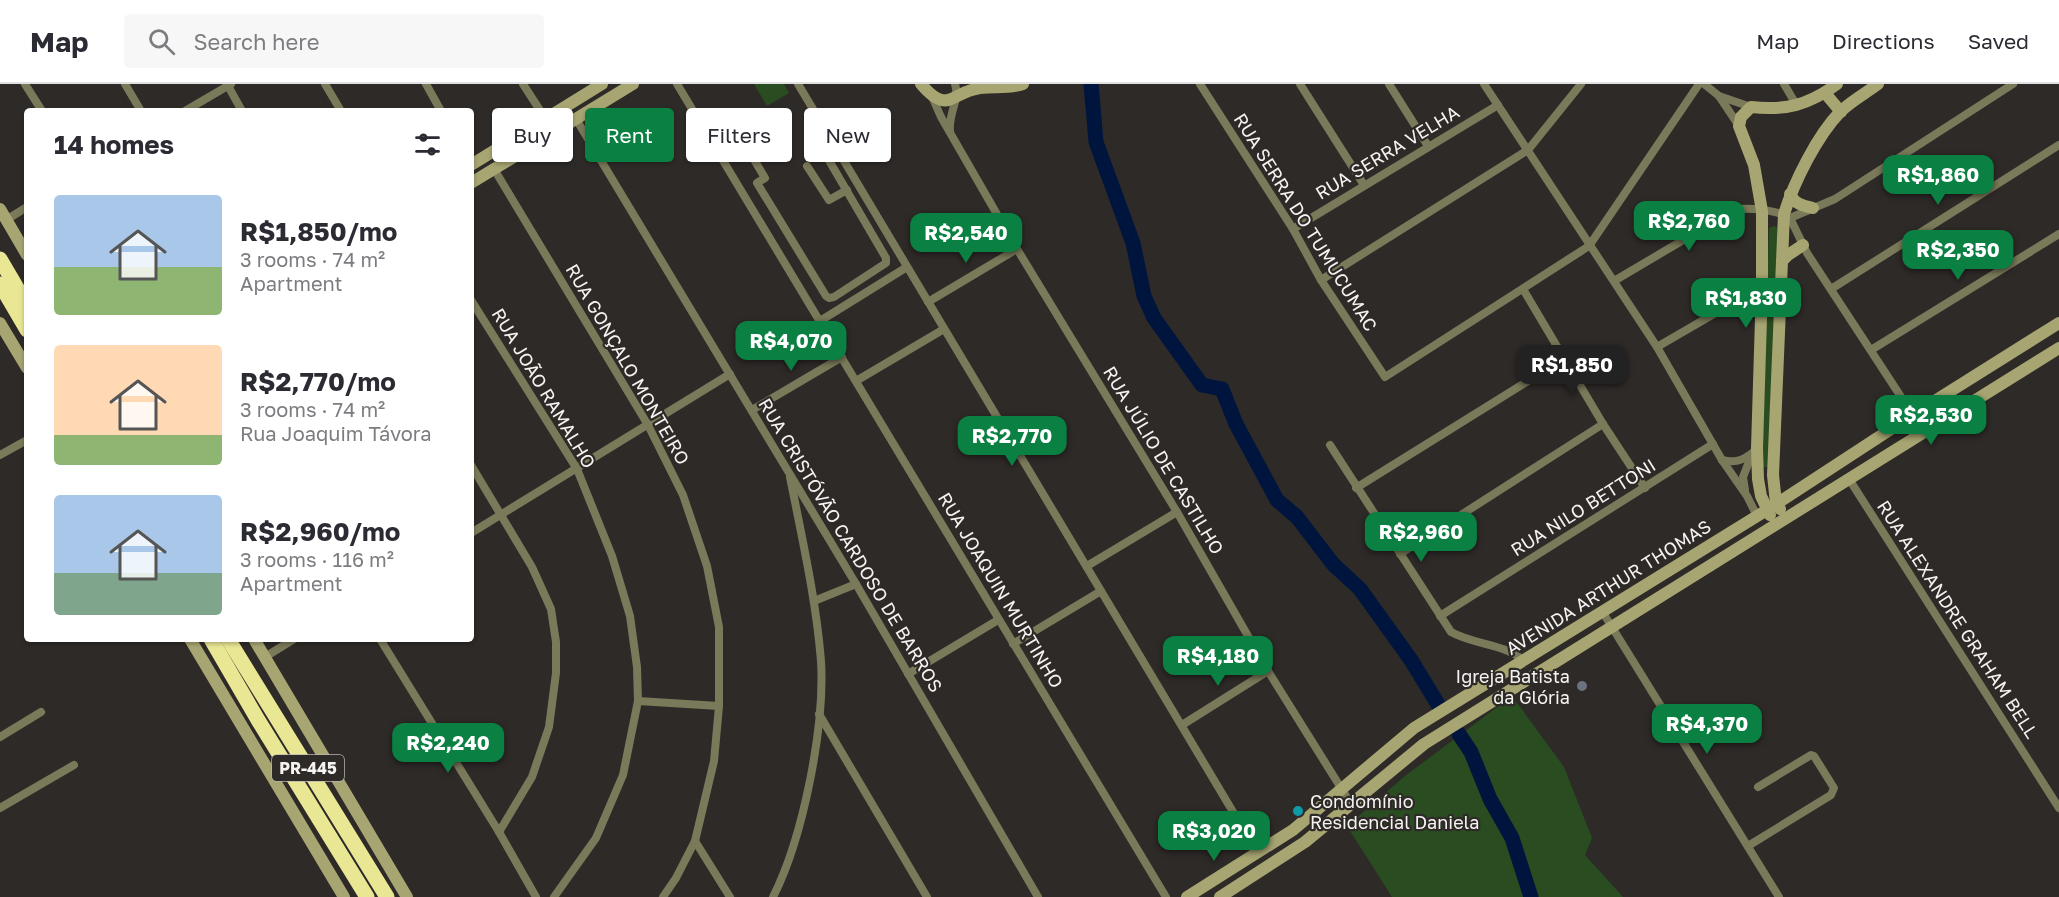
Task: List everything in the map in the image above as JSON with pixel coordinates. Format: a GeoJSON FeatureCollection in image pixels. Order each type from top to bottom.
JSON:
{"type":"FeatureCollection","features":[{"type":"Feature","properties":{"kind":"highway"},"geometry":{"type":"LineString","coordinates":[[0,259],[24,300]]}},
{"type":"Feature","properties":{"kind":"highway"},"geometry":{"type":"LineString","coordinates":[[0,284],[24,325]]}},
{"type":"Feature","properties":{"kind":"highway","name":"PR-445"},"geometry":{"type":"LineString","coordinates":[[213,642],[367,897]]}},
{"type":"Feature","properties":{"kind":"highway","name":"PR-445"},"geometry":{"type":"LineString","coordinates":[[230,642],[387,897]]}},
{"type":"Feature","properties":{"kind":"street"},"geometry":{"type":"LineString","coordinates":[[25,84],[40,108]]}},
{"type":"Feature","properties":{"kind":"street"},"geometry":{"type":"LineString","coordinates":[[125,84],[139,108]]}},
{"type":"Feature","properties":{"kind":"street"},"geometry":{"type":"LineString","coordinates":[[325,84],[339,108]]}},
{"type":"Feature","properties":{"kind":"street"},"geometry":{"type":"LineString","coordinates":[[426,84],[439,108]]}},
{"type":"Feature","properties":{"kind":"street"},"geometry":{"type":"LineString","coordinates":[[523,84],[538,108]]}},
{"type":"Feature","properties":{"kind":"street"},"geometry":{"type":"LineString","coordinates":[[563,108],[602,84]]}},
{"type":"Feature","properties":{"kind":"street"},"geometry":{"type":"LineString","coordinates":[[573,120],[633,84]]}},
{"type":"Feature","properties":{"kind":"street","name":"RUA JOAQUIN MURTINHO"},"geometry":{"type":"LineString","coordinates":[[677,84],[1166,897]]}},
{"type":"Feature","properties":{"kind":"street"},"geometry":{"type":"LineString","coordinates":[[798,84],[1257,852]]}},
{"type":"Feature","properties":{"kind":"street"},"geometry":{"type":"LineString","coordinates":[[921,84],[930,89],[939,100],[947,101],[975,86],[1001,89],[1023,84]]}},
{"type":"Feature","properties":{"kind":"street"},"geometry":{"type":"LineString","coordinates":[[950,131],[950,113],[957,93],[955,84]]}},
{"type":"Feature","properties":{"kind":"street","name":"RUA SERRA DO TUMUCUMAC"},"geometry":{"type":"LineString","coordinates":[[1200,84],[1293,229],[1321,280],[1385,377],[1523,289]]}},
{"type":"Feature","properties":{"kind":"street"},"geometry":{"type":"LineString","coordinates":[[1300,84],[1364,185]]}},
{"type":"Feature","properties":{"kind":"street"},"geometry":{"type":"LineString","coordinates":[[1389,84],[1428,146]]}},
{"type":"Feature","properties":{"kind":"street"},"geometry":{"type":"LineString","coordinates":[[1484,84],[1657,347],[1722,460],[1747,496],[1781,520]]}},
{"type":"Feature","properties":{"kind":"street"},"geometry":{"type":"LineString","coordinates":[[1321,280],[1528,150],[1581,84]]}},
{"type":"Feature","properties":{"kind":"street"},"geometry":{"type":"LineString","coordinates":[[1645,488],[1603,424],[1523,289],[1589,246],[1699,84]]}},
{"type":"Feature","properties":{"kind":"street"},"geometry":{"type":"LineString","coordinates":[[1704,84],[1719,96],[1739,126],[1754,165],[1762,211],[1762,286],[1754,451],[1761,496],[1767,510]]}},
{"type":"Feature","properties":{"kind":"street"},"geometry":{"type":"LineString","coordinates":[[1784,84],[1797,106]]}},
{"type":"Feature","properties":{"kind":"street"},"geometry":{"type":"LineString","coordinates":[[1719,96],[1751,107],[1772,109],[1797,106],[1825,93],[1837,84]]}},
{"type":"Feature","properties":{"kind":"street"},"geometry":{"type":"LineString","coordinates":[[1767,510],[1773,475],[1782,261],[1790,194],[1810,156],[1840,112],[1878,84]]}},
{"type":"Feature","properties":{"kind":"street"},"geometry":{"type":"LineString","coordinates":[[1614,281],[1734,210],[1746,208],[1787,216],[1835,199],[2013,84]]}},
{"type":"Feature","properties":{"kind":"street"},"geometry":{"type":"LineString","coordinates":[[190,108],[229,85],[240,108]]}},
{"type":"Feature","properties":{"kind":"street","name":"RUA JÚLIO DE CASTILHO"},"geometry":{"type":"LineString","coordinates":[[930,89],[940,117],[1017,249],[1177,512],[1268,671],[1351,804]]}},
{"type":"Feature","properties":{"kind":"street"},"geometry":{"type":"LineString","coordinates":[[1825,93],[1840,112]]}},
{"type":"Feature","properties":{"kind":"street","name":"RUA SERRA VELHA"},"geometry":{"type":"LineString","coordinates":[[1293,229],[1498,105]]}},
{"type":"Feature","properties":{"kind":"street"},"geometry":{"type":"LineString","coordinates":[[1739,126],[1741,117],[1751,107]]}},
{"type":"Feature","properties":{"kind":"street","name":"RUA CRISTÓVÃO CARDOSO DE BARROS"},"geometry":{"type":"LineString","coordinates":[[576,118],[789,470],[1038,897]]}},
{"type":"Feature","properties":{"kind":"street"},"geometry":{"type":"LineString","coordinates":[[1831,289],[2059,145]]}},
{"type":"Feature","properties":{"kind":"street"},"geometry":{"type":"LineString","coordinates":[[474,162],[492,151]]}},
{"type":"Feature","properties":{"kind":"street"},"geometry":{"type":"LineString","coordinates":[[474,181],[505,162]]}},
{"type":"Feature","properties":{"kind":"street"},"geometry":{"type":"LineString","coordinates":[[755,162],[765,178],[757,183],[829,298],[854,285],[886,263],[886,258],[830,162]]}},
{"type":"Feature","properties":{"kind":"street"},"geometry":{"type":"LineString","coordinates":[[807,166],[829,200],[847,190]]}},
{"type":"Feature","properties":{"kind":"street","name":"RUA GONÇALO MONTEIRO"},"geometry":{"type":"LineString","coordinates":[[494,169],[648,425],[683,495],[707,566],[719,627],[719,706],[714,761],[695,841],[676,878],[663,897]]}},
{"type":"Feature","properties":{"kind":"street"},"geometry":{"type":"LineString","coordinates":[[1790,194],[1792,200],[1814,208]]}},
{"type":"Feature","properties":{"kind":"street"},"geometry":{"type":"LineString","coordinates":[[24,208],[3,214],[24,250]]}},
{"type":"Feature","properties":{"kind":"street"},"geometry":{"type":"LineString","coordinates":[[1787,216],[1803,245],[1924,432]]}},
{"type":"Feature","properties":{"kind":"street"},"geometry":{"type":"LineString","coordinates":[[1871,350],[2059,234]]}},
{"type":"Feature","properties":{"kind":"street"},"geometry":{"type":"LineString","coordinates":[[1782,261],[1803,245]]}},
{"type":"Feature","properties":{"kind":"street"},"geometry":{"type":"LineString","coordinates":[[928,302],[1017,249]]}},
{"type":"Feature","properties":{"kind":"street"},"geometry":{"type":"LineString","coordinates":[[820,321],[907,267]]}},
{"type":"Feature","properties":{"kind":"street"},"geometry":{"type":"LineString","coordinates":[[854,285],[861,296]]}},
{"type":"Feature","properties":{"kind":"street"},"geometry":{"type":"LineString","coordinates":[[1657,347],[1762,286]]}},
{"type":"Feature","properties":{"kind":"street","name":"RUA JOÃO RAMALHO"},"geometry":{"type":"LineString","coordinates":[[474,305],[577,469],[612,556],[630,616],[637,667],[638,701],[623,775],[596,838],[554,897]]}},
{"type":"Feature","properties":{"kind":"street","name":"AVENIDA ARTHUR THOMAS"},"geometry":{"type":"LineString","coordinates":[[1186,897],[1293,830],[1414,728],[1767,510],[2059,322]]}},
{"type":"Feature","properties":{"kind":"street"},"geometry":{"type":"LineString","coordinates":[[0,323],[24,363]]}},
{"type":"Feature","properties":{"kind":"street"},"geometry":{"type":"LineString","coordinates":[[856,381],[944,329]]}},
{"type":"Feature","properties":{"kind":"street","name":"AVENIDA ARTHUR THOMAS"},"geometry":{"type":"LineString","coordinates":[[1220,897],[1305,842],[1424,744],[2059,348]]}},
{"type":"Feature","properties":{"kind":"street"},"geometry":{"type":"LineString","coordinates":[[752,410],[842,357]]}},
{"type":"Feature","properties":{"kind":"street"},"geometry":{"type":"LineString","coordinates":[[1356,488],[1565,358]]}},
{"type":"Feature","properties":{"kind":"street"},"geometry":{"type":"LineString","coordinates":[[474,531],[730,375]]}},
{"type":"Feature","properties":{"kind":"street"},"geometry":{"type":"LineString","coordinates":[[1400,554],[1603,424]]}},
{"type":"Feature","properties":{"kind":"street"},"geometry":{"type":"LineString","coordinates":[[0,455],[24,442]]}},
{"type":"Feature","properties":{"kind":"street","name":"RUA NILO BETTONI"},"geometry":{"type":"LineString","coordinates":[[1440,616],[1713,444]]}},
{"type":"Feature","properties":{"kind":"street"},"geometry":{"type":"LineString","coordinates":[[1329,445],[1451,632],[1464,640],[1513,652],[1523,660]]}},
{"type":"Feature","properties":{"kind":"street"},"geometry":{"type":"LineString","coordinates":[[1722,460],[1739,461],[1754,451]]}},
{"type":"Feature","properties":{"kind":"street"},"geometry":{"type":"LineString","coordinates":[[1747,496],[1743,477],[1754,451]]}},
{"type":"Feature","properties":{"kind":"street"},"geometry":{"type":"LineString","coordinates":[[474,470],[532,567],[551,609],[556,642],[556,673],[549,727],[532,777],[499,832]]}},
{"type":"Feature","properties":{"kind":"street"},"geometry":{"type":"LineString","coordinates":[[773,897],[783,879],[800,823],[811,770],[819,714],[821,664],[814,602],[789,470]]}},
{"type":"Feature","properties":{"kind":"street","name":"RUA ALEXANDRE GRAHAM BELL"},"geometry":{"type":"LineString","coordinates":[[1849,479],[2059,808]]}},
{"type":"Feature","properties":{"kind":"street"},"geometry":{"type":"LineString","coordinates":[[1087,566],[1177,512]]}},
{"type":"Feature","properties":{"kind":"street"},"geometry":{"type":"LineString","coordinates":[[814,602],[856,584]]}},
{"type":"Feature","properties":{"kind":"street"},"geometry":{"type":"LineString","coordinates":[[1013,644],[1101,591]]}},
{"type":"Feature","properties":{"kind":"street"},"geometry":{"type":"LineString","coordinates":[[1602,611],[1779,897]]}},
{"type":"Feature","properties":{"kind":"street"},"geometry":{"type":"LineString","coordinates":[[908,674],[998,620]]}},
{"type":"Feature","properties":{"kind":"street","name":"PR-445"},"geometry":{"type":"LineString","coordinates":[[192,642],[341,891]]}},
{"type":"Feature","properties":{"kind":"street","name":"PR-445"},"geometry":{"type":"LineString","coordinates":[[256,642],[408,897]]}},
{"type":"Feature","properties":{"kind":"street"},"geometry":{"type":"LineString","coordinates":[[265,657],[289,642]]}},
{"type":"Feature","properties":{"kind":"street"},"geometry":{"type":"LineString","coordinates":[[382,642],[499,832],[536,897]]}},
{"type":"Feature","properties":{"kind":"street"},"geometry":{"type":"LineString","coordinates":[[1182,725],[1268,671]]}},
{"type":"Feature","properties":{"kind":"street"},"geometry":{"type":"LineString","coordinates":[[638,701],[719,706]]}},
{"type":"Feature","properties":{"kind":"street"},"geometry":{"type":"LineString","coordinates":[[0,737],[40,712]]}},
{"type":"Feature","properties":{"kind":"street"},"geometry":{"type":"LineString","coordinates":[[819,714],[927,897]]}},
{"type":"Feature","properties":{"kind":"street"},"geometry":{"type":"LineString","coordinates":[[1748,846],[1831,795],[1834,788],[1814,756],[1810,755],[1758,787]]}},
{"type":"Feature","properties":{"kind":"street"},"geometry":{"type":"LineString","coordinates":[[0,808],[74,765]]}},
{"type":"Feature","properties":{"kind":"street"},"geometry":{"type":"LineString","coordinates":[[695,841],[730,897]]}},
{"type":"Feature","properties":{"kind":"green space"},"geometry":{"type":"Polygon","coordinates":[[[754,84],[784,84],[789,93],[767,106],[754,84]]]}},
{"type":"Feature","properties":{"kind":"green space"},"geometry":{"type":"Polygon","coordinates":[[[1774,226],[1778,228],[1768,467],[1762,467],[1769,228],[1774,226]]]}},
{"type":"Feature","properties":{"kind":"green space"},"geometry":{"type":"Polygon","coordinates":[[[1512,696],[1564,767],[1592,838],[1585,855],[1623,897],[1392,897],[1347,826],[1405,776],[1512,696]]]}},
{"type":"Feature","properties":{"kind":"waterway"},"geometry":{"type":"LineString","coordinates":[[1091,84],[1096,142],[1133,243],[1144,296],[1154,318],[1202,385],[1222,389],[1236,424],[1277,500],[1297,517],[1333,564],[1360,589],[1411,660],[1439,706]]}},
{"type":"Feature","properties":{"kind":"waterway"},"geometry":{"type":"LineString","coordinates":[[1459,734],[1471,752],[1490,799],[1512,838],[1531,897]]}},
{"type":"Feature","properties":{"kind":"place","name":"Igreja Batista da Glória"},"geometry":{"type":"Point","coordinates":[1582,686]}},
{"type":"Feature","properties":{"kind":"place","name":"Condomínio Residencial Daniela"},"geometry":{"type":"Point","coordinates":[1298,811]}}]}
